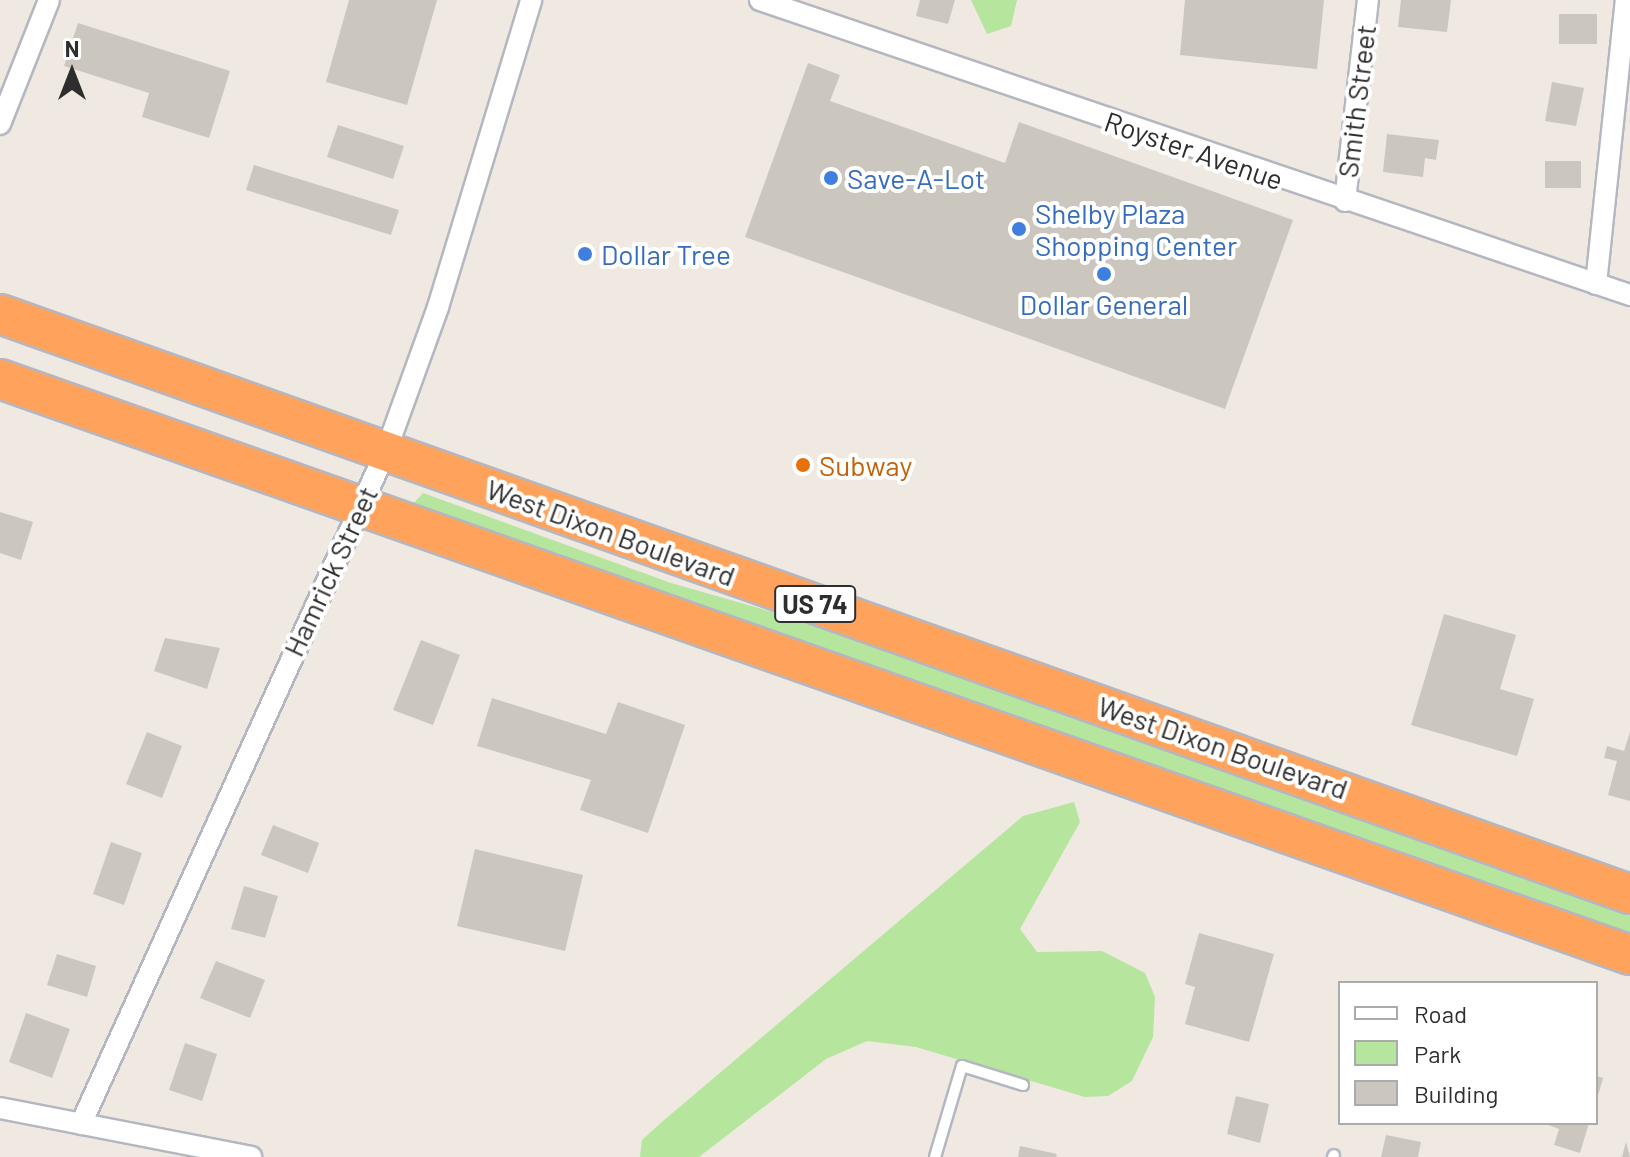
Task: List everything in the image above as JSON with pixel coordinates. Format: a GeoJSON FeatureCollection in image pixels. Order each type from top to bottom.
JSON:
{"type":"FeatureCollection","features":[{"type":"Feature","properties":{"kind":"highway","name":"West Dixon Boulevard"},"geometry":{"type":"LineString","coordinates":[[0,314],[1630,894]]}},
{"type":"Feature","properties":{"kind":"highway","name":"West Dixon Boulevard"},"geometry":{"type":"LineString","coordinates":[[0,379],[359,510],[1630,955]]}},
{"type":"Feature","properties":{"kind":"street"},"geometry":{"type":"LineString","coordinates":[[0,124],[49,0]]}},
{"type":"Feature","properties":{"kind":"street","name":"Hamrick Street"},"geometry":{"type":"LineString","coordinates":[[81,1124],[386,451],[438,307],[531,0]]}},
{"type":"Feature","properties":{"kind":"street","name":"Royster Avenue"},"geometry":{"type":"LineString","coordinates":[[760,0],[1345,201],[1630,295]]}},
{"type":"Feature","properties":{"kind":"street","name":"Smith Street"},"geometry":{"type":"LineString","coordinates":[[1345,201],[1368,0]]}},
{"type":"Feature","properties":{"kind":"street"},"geometry":{"type":"LineString","coordinates":[[1596,284],[1626,0]]}},
{"type":"Feature","properties":{"kind":"street"},"geometry":{"type":"LineString","coordinates":[[0,1108],[251,1157]]}},
{"type":"Feature","properties":{"kind":"lane"},"geometry":{"type":"LineString","coordinates":[[935,1157],[962,1066],[1023,1085]]}},
{"type":"Feature","properties":{"kind":"green space"},"geometry":{"type":"Polygon","coordinates":[[[971,0],[1017,0],[1011,26],[987,34],[971,0]]]}},
{"type":"Feature","properties":{"kind":"green space"},"geometry":{"type":"Polygon","coordinates":[[[423,493],[671,583],[857,636],[1630,911],[1630,945],[412,505],[423,493]]]}},
{"type":"Feature","properties":{"kind":"green space"},"geometry":{"type":"Polygon","coordinates":[[[1074,802],[1080,822],[1020,929],[1037,952],[1102,951],[1145,973],[1155,997],[1153,1037],[1132,1081],[1108,1096],[1085,1097],[916,1047],[867,1041],[826,1059],[699,1157],[640,1157],[642,1140],[663,1121],[1023,816],[1074,802]]]}},
{"type":"Feature","properties":{"kind":"building"},"geometry":{"type":"Polygon","coordinates":[[[349,0],[437,0],[407,105],[326,82],[349,0]]]}},
{"type":"Feature","properties":{"kind":"building"},"geometry":{"type":"Polygon","coordinates":[[[920,0],[955,0],[948,24],[916,16],[920,0]]]}},
{"type":"Feature","properties":{"kind":"building"},"geometry":{"type":"Polygon","coordinates":[[[1185,0],[1324,0],[1317,69],[1180,55],[1185,0]]]}},
{"type":"Feature","properties":{"kind":"building"},"geometry":{"type":"Polygon","coordinates":[[[1401,0],[1451,0],[1447,32],[1398,27],[1401,0]]]}},
{"type":"Feature","properties":{"kind":"building"},"geometry":{"type":"Polygon","coordinates":[[[1559,14],[1597,14],[1597,44],[1559,44],[1559,14]]]}},
{"type":"Feature","properties":{"kind":"building"},"geometry":{"type":"Polygon","coordinates":[[[78,23],[230,71],[209,138],[142,117],[149,93],[64,66],[78,23]]]}},
{"type":"Feature","properties":{"kind":"building","name":"Shelby Plaza Shopping Center"},"geometry":{"type":"Polygon","coordinates":[[[808,63],[840,75],[830,101],[1005,163],[1019,122],[1293,220],[1225,409],[745,237],[808,63]]]}},
{"type":"Feature","properties":{"kind":"building"},"geometry":{"type":"Polygon","coordinates":[[[1552,82],[1584,88],[1576,126],[1545,121],[1552,82]]]}},
{"type":"Feature","properties":{"kind":"building"},"geometry":{"type":"Polygon","coordinates":[[[338,125],[404,146],[393,179],[327,157],[338,125]]]}},
{"type":"Feature","properties":{"kind":"building"},"geometry":{"type":"Polygon","coordinates":[[[1387,134],[1439,140],[1436,160],[1425,158],[1423,177],[1383,172],[1387,134]]]}},
{"type":"Feature","properties":{"kind":"building"},"geometry":{"type":"Polygon","coordinates":[[[1545,161],[1581,161],[1581,188],[1545,188],[1545,161]]]}},
{"type":"Feature","properties":{"kind":"building"},"geometry":{"type":"Polygon","coordinates":[[[254,165],[399,210],[391,235],[246,190],[254,165]]]}},
{"type":"Feature","properties":{"kind":"building"},"geometry":{"type":"Polygon","coordinates":[[[0,512],[33,522],[21,560],[0,553],[0,512]]]}},
{"type":"Feature","properties":{"kind":"building"},"geometry":{"type":"Polygon","coordinates":[[[1444,614],[1516,635],[1500,689],[1534,699],[1517,756],[1411,725],[1444,614]]]}},
{"type":"Feature","properties":{"kind":"building"},"geometry":{"type":"Polygon","coordinates":[[[165,638],[220,648],[207,689],[154,671],[165,638]]]}},
{"type":"Feature","properties":{"kind":"building"},"geometry":{"type":"Polygon","coordinates":[[[421,640],[460,655],[433,725],[393,710],[421,640]]]}},
{"type":"Feature","properties":{"kind":"building"},"geometry":{"type":"Polygon","coordinates":[[[492,698],[606,734],[618,702],[685,725],[648,833],[580,810],[591,780],[477,746],[492,698]]]}},
{"type":"Feature","properties":{"kind":"building"},"geometry":{"type":"Polygon","coordinates":[[[147,732],[182,746],[162,798],[126,784],[147,732]]]}},
{"type":"Feature","properties":{"kind":"building"},"geometry":{"type":"Polygon","coordinates":[[[1630,732],[1630,801],[1608,795],[1617,761],[1604,758],[1607,746],[1624,751],[1630,732]]]}},
{"type":"Feature","properties":{"kind":"building"},"geometry":{"type":"Polygon","coordinates":[[[273,825],[319,843],[308,873],[261,855],[273,825]]]}},
{"type":"Feature","properties":{"kind":"building"},"geometry":{"type":"Polygon","coordinates":[[[111,842],[142,853],[124,905],[93,894],[111,842]]]}},
{"type":"Feature","properties":{"kind":"building"},"geometry":{"type":"Polygon","coordinates":[[[475,849],[583,875],[565,951],[457,926],[475,849]]]}},
{"type":"Feature","properties":{"kind":"building"},"geometry":{"type":"Polygon","coordinates":[[[244,886],[278,896],[265,938],[231,929],[244,886]]]}},
{"type":"Feature","properties":{"kind":"building"},"geometry":{"type":"Polygon","coordinates":[[[1199,933],[1274,954],[1249,1042],[1185,1024],[1195,987],[1185,984],[1199,933]]]}},
{"type":"Feature","properties":{"kind":"building"},"geometry":{"type":"Polygon","coordinates":[[[57,954],[96,966],[87,997],[47,985],[57,954]]]}},
{"type":"Feature","properties":{"kind":"building"},"geometry":{"type":"Polygon","coordinates":[[[216,961],[265,980],[250,1018],[200,998],[216,961]]]}},
{"type":"Feature","properties":{"kind":"building"},"geometry":{"type":"Polygon","coordinates":[[[26,1013],[70,1029],[52,1078],[9,1062],[26,1013]]]}},
{"type":"Feature","properties":{"kind":"building"},"geometry":{"type":"Polygon","coordinates":[[[185,1043],[217,1054],[202,1101],[169,1090],[185,1043]]]}},
{"type":"Feature","properties":{"kind":"building"},"geometry":{"type":"Polygon","coordinates":[[[1598,1077],[1603,1078],[1598,1096],[1598,1077]]]}},
{"type":"Feature","properties":{"kind":"building"},"geometry":{"type":"Polygon","coordinates":[[[1236,1096],[1269,1104],[1260,1143],[1227,1134],[1236,1096]]]}},
{"type":"Feature","properties":{"kind":"building"},"geometry":{"type":"Polygon","coordinates":[[[1548,1125],[1588,1125],[1580,1153],[1554,1145],[1559,1129],[1548,1125]]]}},
{"type":"Feature","properties":{"kind":"building"},"geometry":{"type":"Polygon","coordinates":[[[1386,1135],[1421,1142],[1418,1157],[1381,1157],[1386,1135]]]}},
{"type":"Feature","properties":{"kind":"building"},"geometry":{"type":"Polygon","coordinates":[[[1626,1142],[1630,1157],[1622,1157],[1626,1142]]]}},
{"type":"Feature","properties":{"kind":"building"},"geometry":{"type":"Polygon","coordinates":[[[1020,1146],[1057,1154],[1056,1157],[1018,1157],[1020,1146]]]}},
{"type":"Feature","properties":{"kind":"place","name":"Save-A-Lot"},"geometry":{"type":"Point","coordinates":[831,178]}},
{"type":"Feature","properties":{"kind":"place","name":"Shelby Plaza Shopping Center"},"geometry":{"type":"Point","coordinates":[1019,229]}},
{"type":"Feature","properties":{"kind":"place","name":"Dollar Tree"},"geometry":{"type":"Point","coordinates":[585,254]}},
{"type":"Feature","properties":{"kind":"place","name":"Dollar General"},"geometry":{"type":"Point","coordinates":[1104,274]}},
{"type":"Feature","properties":{"kind":"place","name":"Subway"},"geometry":{"type":"Point","coordinates":[803,465]}}]}
